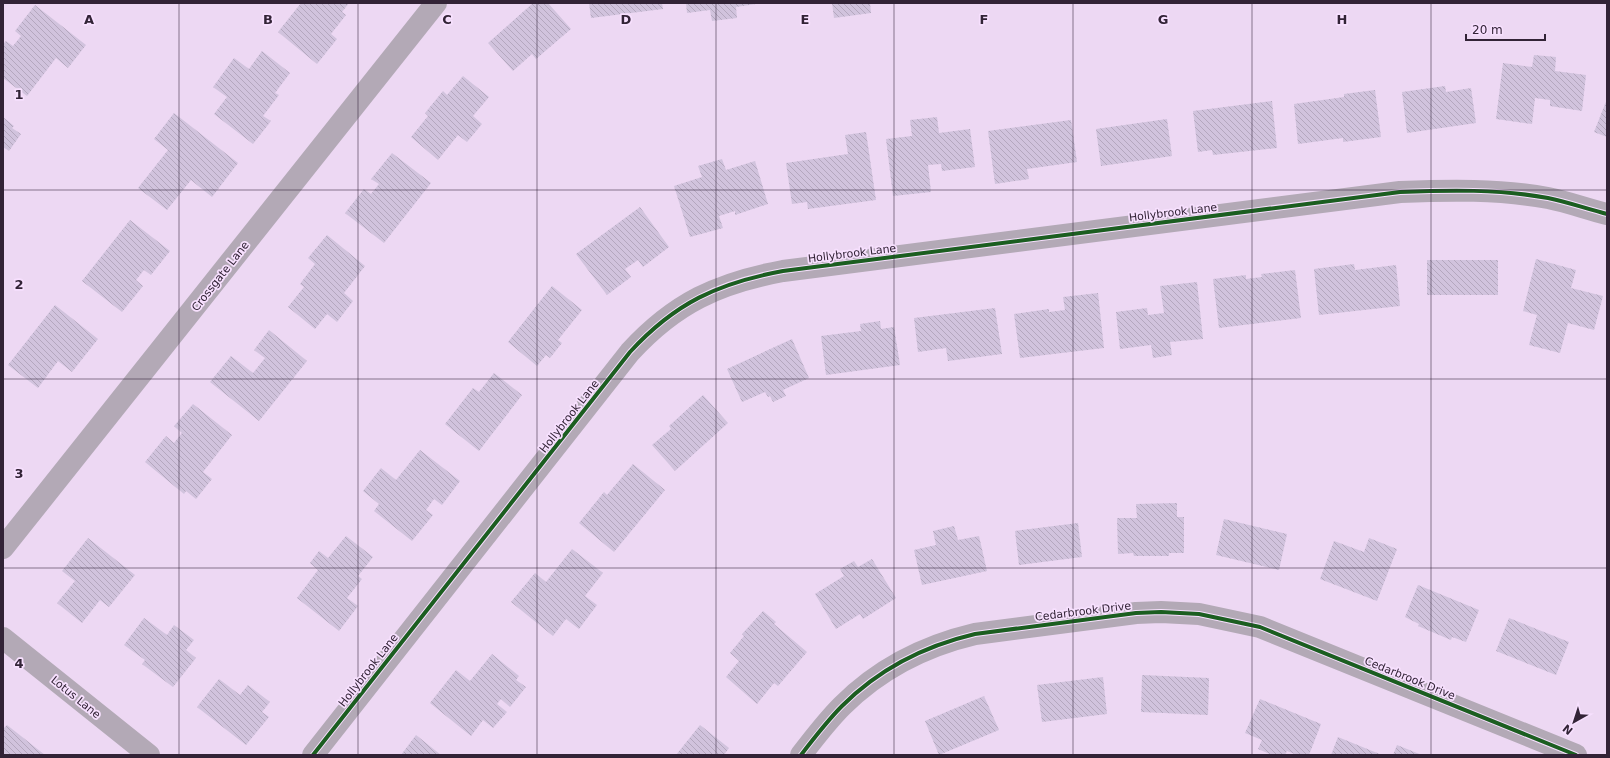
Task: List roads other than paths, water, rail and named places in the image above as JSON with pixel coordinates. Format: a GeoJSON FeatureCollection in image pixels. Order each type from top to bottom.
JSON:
{"type":"FeatureCollection","features":[{"type":"Feature","properties":{"kind":"street","name":"Crossgate Lane"},"geometry":{"type":"LineString","coordinates":[[3,548],[436,3]]}},
{"type":"Feature","properties":{"kind":"street","name":"Hollybrook Lane"},"geometry":{"type":"LineString","coordinates":[[312,755],[630,352],[648,333],[666,318],[688,303],[721,287],[745,278],[783,271],[1400,192],[1460,191],[1509,194],[1546,198],[1571,203],[1607,214]]}},
{"type":"Feature","properties":{"kind":"street","name":"Cedarbrook Drive"},"geometry":{"type":"LineString","coordinates":[[801,755],[834,714],[862,688],[893,666],[916,654],[951,640],[975,634],[1162,612],[1198,614],[1260,627],[1576,755]]}},
{"type":"Feature","properties":{"kind":"street","name":"Lotus Lane"},"geometry":{"type":"LineString","coordinates":[[3,638],[149,755]]}}]}
